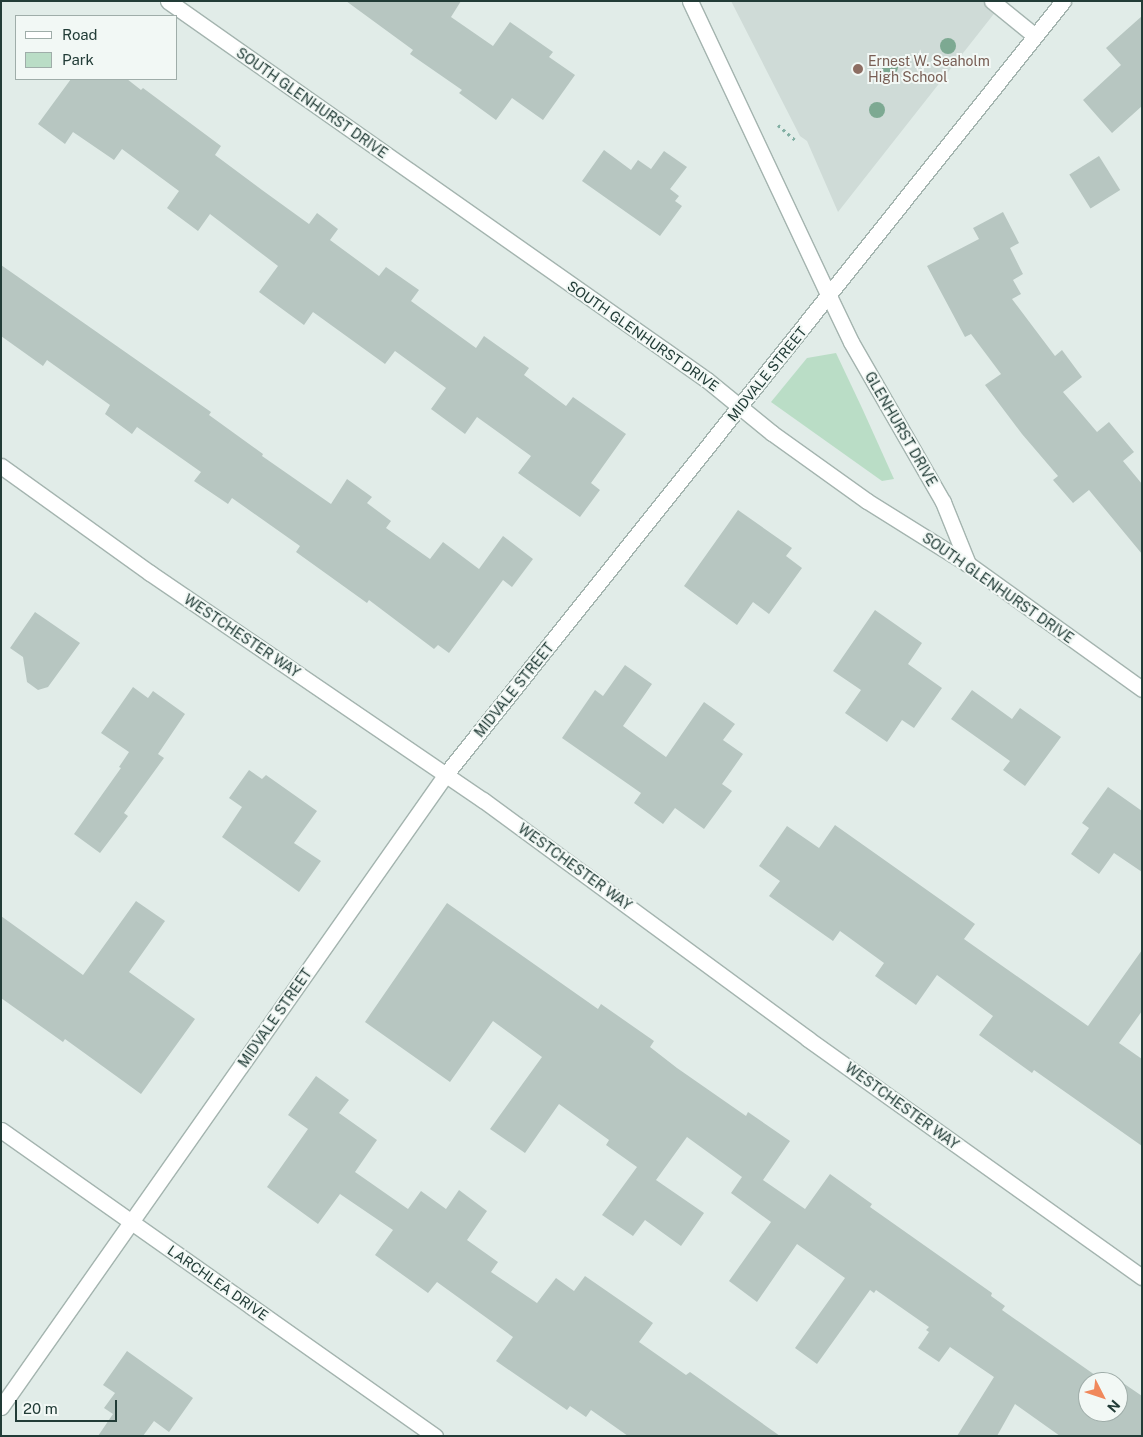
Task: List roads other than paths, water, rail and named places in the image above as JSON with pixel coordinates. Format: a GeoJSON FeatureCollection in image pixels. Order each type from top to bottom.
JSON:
{"type":"FeatureCollection","features":[{"type":"Feature","properties":{"kind":"street","name":"SOUTH GLENHURST DRIVE"},"geometry":{"type":"LineString","coordinates":[[168,1],[707,380],[772,433],[867,501],[968,564],[1142,689]]}},
{"type":"Feature","properties":{"kind":"street","name":"GLENHURST DRIVE"},"geometry":{"type":"LineString","coordinates":[[690,1],[851,342],[943,502],[968,564]]}},
{"type":"Feature","properties":{"kind":"street"},"geometry":{"type":"LineString","coordinates":[[992,1],[1035,36]]}},
{"type":"Feature","properties":{"kind":"street","name":"MIDVALE STREET"},"geometry":{"type":"LineString","coordinates":[[1,1407],[133,1222],[446,774],[1063,1]]}},
{"type":"Feature","properties":{"kind":"street","name":"WESTCHESTER WAY"},"geometry":{"type":"LineString","coordinates":[[1,466],[150,573],[446,774],[808,1039],[1142,1277]]}},
{"type":"Feature","properties":{"kind":"street","name":"LARCHLEA DRIVE"},"geometry":{"type":"LineString","coordinates":[[1,1130],[435,1436]]}},
{"type":"Feature","properties":{"kind":"place","name":"Ernest W. Seaholm High School"},"geometry":{"type":"Point","coordinates":[858,69]}}]}
